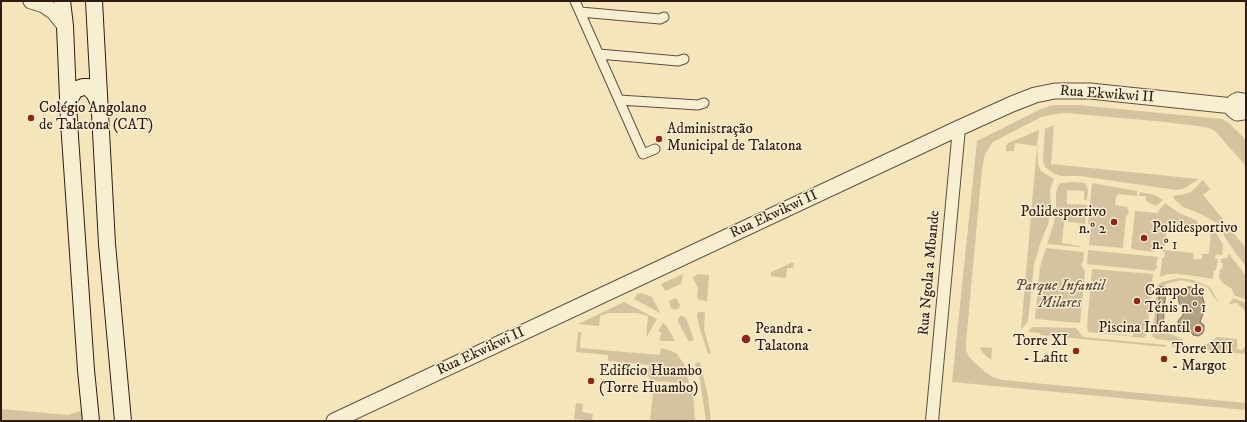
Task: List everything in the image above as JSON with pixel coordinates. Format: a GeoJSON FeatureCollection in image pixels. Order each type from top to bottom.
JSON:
{"type":"FeatureCollection","features":[{"type":"Feature","properties":{"kind":"main road"},"geometry":{"type":"LineString","coordinates":[[62,1],[65,26],[68,102],[86,370],[91,421]]}},
{"type":"Feature","properties":{"kind":"main road"},"geometry":{"type":"LineString","coordinates":[[94,1],[106,244],[122,420]]}},
{"type":"Feature","properties":{"kind":"main road"},"geometry":{"type":"LineString","coordinates":[[68,102],[75,90],[88,87],[94,93],[99,104]]}},
{"type":"Feature","properties":{"kind":"street"},"geometry":{"type":"LineString","coordinates":[[31,1],[44,4],[54,12],[65,26]]}},
{"type":"Feature","properties":{"kind":"street"},"geometry":{"type":"LineString","coordinates":[[575,1],[643,154],[655,149]]}},
{"type":"Feature","properties":{"kind":"street"},"geometry":{"type":"LineString","coordinates":[[580,12],[660,18],[664,16]]}},
{"type":"Feature","properties":{"kind":"street"},"geometry":{"type":"LineString","coordinates":[[599,54],[678,61],[684,59]]}},
{"type":"Feature","properties":{"kind":"street","name":"Rua Ekwikwi II"},"geometry":{"type":"LineString","coordinates":[[334,421],[959,128],[1035,95],[1055,91],[1090,91],[1243,106]]}},
{"type":"Feature","properties":{"kind":"street"},"geometry":{"type":"LineString","coordinates":[[619,100],[698,105],[704,103]]}},
{"type":"Feature","properties":{"kind":"street","name":"Rua Ngola a Mbande"},"geometry":{"type":"LineString","coordinates":[[932,421],[959,128]]}},
{"type":"Feature","properties":{"kind":"green space"},"geometry":{"type":"Polygon","coordinates":[[[1053,105],[1078,105],[1222,119],[1229,123],[1246,140],[1246,166],[1214,130],[1205,127],[1165,122],[1066,113],[1055,114],[1041,117],[993,142],[985,154],[982,169],[966,342],[966,350],[969,357],[985,372],[993,377],[1003,380],[1246,403],[1246,410],[952,382],[977,141],[1041,109],[1053,105]]]}},
{"type":"Feature","properties":{"kind":"green space"},"geometry":{"type":"Polygon","coordinates":[[[1054,125],[1051,164],[1199,179],[1183,189],[1176,190],[1080,176],[1061,176],[1053,173],[1045,167],[1043,162],[1045,129],[1054,125]]]}},
{"type":"Feature","properties":{"kind":"green space"},"geometry":{"type":"Polygon","coordinates":[[[1039,130],[1037,145],[1038,164],[1041,171],[1054,179],[1050,190],[1051,208],[1048,224],[1034,265],[1028,321],[1021,330],[1037,146],[1015,143],[1014,151],[1006,151],[1006,146],[1008,143],[1039,130]]]}},
{"type":"Feature","properties":{"kind":"green space"},"geometry":{"type":"Polygon","coordinates":[[[1203,180],[1210,189],[1203,195],[1223,219],[1218,223],[1183,207],[1174,199],[1174,196],[1176,195],[1191,192],[1203,180]]]}},
{"type":"Feature","properties":{"kind":"green space"},"geometry":{"type":"Polygon","coordinates":[[[1061,183],[1085,183],[1088,190],[1087,200],[1084,200],[1084,191],[1067,190],[1067,204],[1087,205],[1085,224],[1064,221],[1062,243],[1080,247],[1047,244],[1054,223],[1056,193],[1058,186],[1061,183]]]}},
{"type":"Feature","properties":{"kind":"green space"},"geometry":{"type":"Polygon","coordinates":[[[1092,183],[1137,191],[1137,196],[1118,194],[1116,197],[1115,205],[1127,207],[1129,213],[1126,216],[1123,248],[1089,245],[1091,225],[1088,224],[1092,183]]]}},
{"type":"Feature","properties":{"kind":"green space"},"geometry":{"type":"Polygon","coordinates":[[[1140,192],[1155,195],[1163,200],[1156,206],[1146,201],[1146,196],[1139,196],[1140,192]]]}},
{"type":"Feature","properties":{"kind":"green space"},"geometry":{"type":"Polygon","coordinates":[[[1165,203],[1179,213],[1196,220],[1198,227],[1167,224],[1165,246],[1155,245],[1154,252],[1131,249],[1135,211],[1157,213],[1165,203]]]}},
{"type":"Feature","properties":{"kind":"green space"},"geometry":{"type":"Polygon","coordinates":[[[1226,224],[1246,248],[1246,266],[1221,231],[1221,227],[1226,224]]]}},
{"type":"Feature","properties":{"kind":"green space"},"geometry":{"type":"Polygon","coordinates":[[[1211,228],[1217,234],[1223,245],[1222,255],[1216,254],[1215,259],[1218,259],[1216,270],[1214,270],[1213,279],[1177,274],[1169,274],[1160,277],[1162,258],[1164,258],[1165,252],[1163,252],[1163,250],[1194,253],[1193,259],[1202,259],[1202,254],[1209,254],[1211,228]]]}},
{"type":"Feature","properties":{"kind":"green space","name":"Parque Infantil Milares"},"geometry":{"type":"Polygon","coordinates":[[[1046,248],[1084,252],[1083,262],[1081,264],[1085,272],[1080,323],[1035,319],[1040,267],[1046,248]]]}},
{"type":"Feature","properties":{"kind":"green space"},"geometry":{"type":"Polygon","coordinates":[[[1088,250],[1158,257],[1156,265],[1157,269],[1155,269],[1155,271],[1087,264],[1088,250]]]}},
{"type":"Feature","properties":{"kind":"green space"},"geometry":{"type":"Polygon","coordinates":[[[1229,254],[1246,276],[1246,300],[1234,295],[1232,289],[1224,284],[1219,278],[1220,269],[1222,269],[1223,263],[1221,263],[1221,259],[1227,258],[1229,254]]]}},
{"type":"Feature","properties":{"kind":"green space"},"geometry":{"type":"Polygon","coordinates":[[[794,263],[793,268],[787,268],[786,278],[771,276],[771,272],[794,263]]]}},
{"type":"Feature","properties":{"kind":"green space"},"geometry":{"type":"Polygon","coordinates":[[[1092,269],[1153,274],[1147,334],[1144,338],[1088,332],[1087,327],[1092,269]],[[1106,325],[1105,333],[1133,336],[1134,328],[1106,325]]]}},
{"type":"Feature","properties":{"kind":"green space"},"geometry":{"type":"Polygon","coordinates":[[[683,274],[681,284],[665,291],[661,284],[683,274]]]}},
{"type":"Feature","properties":{"kind":"green space"},"geometry":{"type":"Polygon","coordinates":[[[698,274],[709,275],[707,301],[697,298],[698,288],[693,278],[698,274]]]}},
{"type":"Feature","properties":{"kind":"green space"},"geometry":{"type":"Polygon","coordinates":[[[1179,278],[1193,280],[1208,286],[1212,290],[1219,304],[1207,287],[1181,280],[1167,284],[1161,287],[1157,325],[1160,325],[1160,329],[1153,329],[1157,286],[1162,282],[1179,278]]]}},
{"type":"Feature","properties":{"kind":"green space"},"geometry":{"type":"Polygon","coordinates":[[[641,293],[652,297],[660,313],[634,299],[637,294],[641,293]]]}},
{"type":"Feature","properties":{"kind":"green space"},"geometry":{"type":"Polygon","coordinates":[[[676,298],[680,305],[679,308],[675,310],[671,308],[669,301],[676,298]]]}},
{"type":"Feature","properties":{"kind":"green space"},"geometry":{"type":"Polygon","coordinates":[[[1233,298],[1246,303],[1246,312],[1237,303],[1229,304],[1233,298]]]}},
{"type":"Feature","properties":{"kind":"green space"},"geometry":{"type":"Polygon","coordinates":[[[624,302],[657,319],[646,338],[648,316],[637,313],[608,313],[600,316],[599,326],[578,324],[624,302]]]}},
{"type":"Feature","properties":{"kind":"green space"},"geometry":{"type":"Polygon","coordinates":[[[698,312],[705,312],[704,329],[711,354],[708,354],[699,326],[697,315],[698,312]]]}},
{"type":"Feature","properties":{"kind":"green space"},"geometry":{"type":"Polygon","coordinates":[[[681,315],[686,318],[694,340],[689,342],[678,322],[681,315]]]}},
{"type":"Feature","properties":{"kind":"green space"},"geometry":{"type":"Polygon","coordinates":[[[663,323],[666,325],[675,341],[660,341],[660,336],[662,333],[658,331],[663,323]]]}},
{"type":"Feature","properties":{"kind":"green space"},"geometry":{"type":"Polygon","coordinates":[[[1032,327],[1076,328],[1083,337],[1166,345],[1165,347],[1040,335],[1040,333],[1028,332],[1032,327]]]}},
{"type":"Feature","properties":{"kind":"green space"},"geometry":{"type":"Polygon","coordinates":[[[1162,330],[1183,340],[1181,342],[1156,339],[1152,336],[1153,333],[1162,330]]]}},
{"type":"Feature","properties":{"kind":"green space"},"geometry":{"type":"Polygon","coordinates":[[[578,332],[581,332],[580,348],[660,355],[661,348],[672,351],[677,354],[684,364],[689,383],[652,381],[648,376],[649,365],[608,361],[608,355],[576,352],[578,332]]]}},
{"type":"Feature","properties":{"kind":"green space"},"geometry":{"type":"Polygon","coordinates":[[[1217,337],[1237,339],[1237,349],[1242,350],[1243,348],[1246,348],[1246,354],[1171,347],[1172,345],[1204,346],[1217,337]]]}},
{"type":"Feature","properties":{"kind":"green space"},"geometry":{"type":"Polygon","coordinates":[[[980,347],[992,348],[991,360],[982,352],[980,347]]]}},
{"type":"Feature","properties":{"kind":"green space"},"geometry":{"type":"Polygon","coordinates":[[[700,362],[708,397],[711,421],[706,421],[700,380],[695,363],[700,362]]]}},
{"type":"Feature","properties":{"kind":"green space"},"geometry":{"type":"Polygon","coordinates":[[[653,391],[693,392],[695,421],[650,421],[653,391]]]}},
{"type":"Feature","properties":{"kind":"green space"},"geometry":{"type":"Polygon","coordinates":[[[576,403],[583,404],[582,412],[593,414],[592,421],[574,419],[576,403]]]}},
{"type":"Feature","properties":{"kind":"green space"},"geometry":{"type":"Polygon","coordinates":[[[1,409],[68,415],[80,411],[86,413],[86,421],[1,421],[1,409]]]}},
{"type":"Feature","properties":{"kind":"shaded area"},"geometry":{"type":"Polygon","coordinates":[[[1160,287],[1166,287],[1163,326],[1157,325],[1160,287]]]}},
{"type":"Feature","properties":{"kind":"shaded area"},"geometry":{"type":"Polygon","coordinates":[[[1188,287],[1198,291],[1204,302],[1204,311],[1200,322],[1204,325],[1204,330],[1202,334],[1198,336],[1193,335],[1190,330],[1181,330],[1178,326],[1178,321],[1183,315],[1184,310],[1179,303],[1178,296],[1182,290],[1188,287]]]}},
{"type":"Feature","properties":{"kind":"place","name":"Colégio Angolano de Talatona (CAT)"},"geometry":{"type":"Point","coordinates":[31,118]}},
{"type":"Feature","properties":{"kind":"place","name":"Administração Municipal de Talatona"},"geometry":{"type":"Point","coordinates":[659,139]}},
{"type":"Feature","properties":{"kind":"place","name":"Polidesportivo n.º 2"},"geometry":{"type":"Point","coordinates":[1114,222]}},
{"type":"Feature","properties":{"kind":"place","name":"Polidesportivo n.º 1"},"geometry":{"type":"Point","coordinates":[1144,238]}},
{"type":"Feature","properties":{"kind":"place","name":"Campo de Ténis n.º 1"},"geometry":{"type":"Point","coordinates":[1137,301]}},
{"type":"Feature","properties":{"kind":"place","name":"Piscina Infantil"},"geometry":{"type":"Point","coordinates":[1198,329]}},
{"type":"Feature","properties":{"kind":"place","name":"Peandra - Talatona"},"geometry":{"type":"Point","coordinates":[746,339]}},
{"type":"Feature","properties":{"kind":"place","name":"Torre XI - Lafitt"},"geometry":{"type":"Point","coordinates":[1076,351]}},
{"type":"Feature","properties":{"kind":"place","name":"Torre XII - Margot"},"geometry":{"type":"Point","coordinates":[1164,359]}},
{"type":"Feature","properties":{"kind":"place","name":"Edifício Huambo (Torre Huambo)"},"geometry":{"type":"Point","coordinates":[591,381]}}]}
